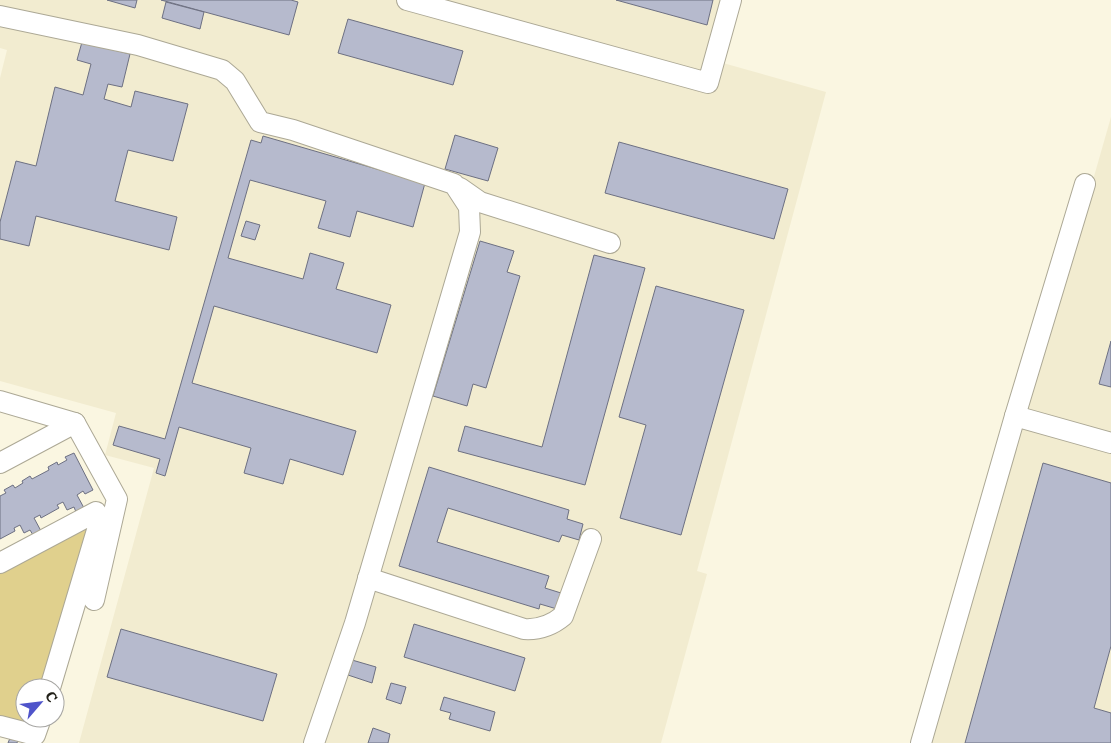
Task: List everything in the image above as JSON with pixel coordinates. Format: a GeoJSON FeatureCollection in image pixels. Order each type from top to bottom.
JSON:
{"type":"FeatureCollection","features":[{"type":"Feature","properties":{"kind":"street"},"geometry":{"type":"LineString","coordinates":[[407,0],[708,83],[731,0]]}},
{"type":"Feature","properties":{"kind":"street"},"geometry":{"type":"LineString","coordinates":[[2,10],[138,45],[222,70],[235,81],[260,122],[293,130],[454,184],[480,202],[610,243]]}},
{"type":"Feature","properties":{"kind":"street"},"geometry":{"type":"LineString","coordinates":[[314,743],[355,623],[470,232],[469,207],[454,184]]}},
{"type":"Feature","properties":{"kind":"street"},"geometry":{"type":"LineString","coordinates":[[921,743],[1015,416],[1085,184]]}},
{"type":"Feature","properties":{"kind":"street"},"geometry":{"type":"LineString","coordinates":[[0,401],[75,423],[117,499],[94,600]]}},
{"type":"Feature","properties":{"kind":"street"},"geometry":{"type":"LineString","coordinates":[[1015,416],[1111,443]]}},
{"type":"Feature","properties":{"kind":"street"},"geometry":{"type":"LineString","coordinates":[[0,463],[75,423]]}},
{"type":"Feature","properties":{"kind":"street"},"geometry":{"type":"LineString","coordinates":[[0,563],[117,499]]}},
{"type":"Feature","properties":{"kind":"street"},"geometry":{"type":"LineString","coordinates":[[53,678],[100,520],[96,512]]}},
{"type":"Feature","properties":{"kind":"street"},"geometry":{"type":"LineString","coordinates":[[368,578],[524,629],[537,630],[554,623],[563,616],[591,539]]}},
{"type":"Feature","properties":{"kind":"street"},"geometry":{"type":"LineString","coordinates":[[0,726],[35,735],[37,728]]}},
{"type":"Feature","properties":{"kind":"shaded area"},"geometry":{"type":"Polygon","coordinates":[[[0,0],[740,0],[723,63],[826,92],[697,571],[707,574],[661,743],[79,743],[154,468],[105,455],[116,413],[0,381],[0,78],[7,50],[0,48],[0,0]]]}},
{"type":"Feature","properties":{"kind":"shaded area"},"geometry":{"type":"Polygon","coordinates":[[[1111,117],[1111,743],[932,743],[1111,117]]]}},
{"type":"Feature","properties":{"kind":"shaded area"},"geometry":{"type":"Polygon","coordinates":[[[94,519],[45,678],[15,678],[15,719],[0,716],[0,569],[94,519]]]}},
{"type":"Feature","properties":{"kind":"building"},"geometry":{"type":"Polygon","coordinates":[[[107,0],[137,0],[135,8],[107,0]]]}},
{"type":"Feature","properties":{"kind":"building"},"geometry":{"type":"Polygon","coordinates":[[[161,0],[291,0],[298,2],[289,35],[161,0]]]}},
{"type":"Feature","properties":{"kind":"building"},"geometry":{"type":"Polygon","coordinates":[[[616,0],[713,0],[707,25],[616,0]]]}},
{"type":"Feature","properties":{"kind":"building"},"geometry":{"type":"Polygon","coordinates":[[[166,2],[204,12],[200,29],[162,18],[166,2]]]}},
{"type":"Feature","properties":{"kind":"building"},"geometry":{"type":"Polygon","coordinates":[[[348,19],[463,51],[453,85],[338,53],[348,19]]]}},
{"type":"Feature","properties":{"kind":"building"},"geometry":{"type":"Polygon","coordinates":[[[82,42],[130,54],[122,87],[108,84],[104,99],[131,107],[135,91],[188,104],[173,161],[128,150],[115,201],[177,217],[169,250],[36,216],[29,246],[0,239],[0,222],[16,161],[36,166],[55,87],[83,95],[91,64],[77,60],[82,42]]]}},
{"type":"Feature","properties":{"kind":"building"},"geometry":{"type":"Polygon","coordinates":[[[455,135],[498,148],[488,181],[445,169],[455,135]]]}},
{"type":"Feature","properties":{"kind":"building"},"geometry":{"type":"Polygon","coordinates":[[[263,136],[425,183],[413,227],[357,211],[350,237],[318,228],[326,201],[250,180],[228,258],[303,279],[310,253],[344,263],[336,289],[391,305],[377,353],[214,306],[192,383],[356,431],[343,475],[290,459],[283,484],[244,473],[251,448],[179,427],[165,476],[156,473],[160,459],[113,445],[119,426],[165,439],[251,140],[261,143],[263,136]]]}},
{"type":"Feature","properties":{"kind":"building"},"geometry":{"type":"Polygon","coordinates":[[[619,142],[788,189],[774,239],[605,193],[619,142]]]}},
{"type":"Feature","properties":{"kind":"building"},"geometry":{"type":"Polygon","coordinates":[[[246,221],[260,225],[255,240],[241,236],[246,221]]]}},
{"type":"Feature","properties":{"kind":"building"},"geometry":{"type":"Polygon","coordinates":[[[480,241],[514,251],[507,272],[520,276],[486,388],[473,384],[467,406],[433,396],[480,241]]]}},
{"type":"Feature","properties":{"kind":"building"},"geometry":{"type":"Polygon","coordinates":[[[594,255],[645,268],[585,485],[458,451],[465,426],[542,447],[594,255]]]}},
{"type":"Feature","properties":{"kind":"building"},"geometry":{"type":"Polygon","coordinates":[[[656,286],[744,310],[681,535],[620,518],[646,425],[619,417],[656,286]]]}},
{"type":"Feature","properties":{"kind":"building"},"geometry":{"type":"Polygon","coordinates":[[[1111,341],[1111,387],[1099,384],[1111,341]]]}},
{"type":"Feature","properties":{"kind":"building"},"geometry":{"type":"Polygon","coordinates":[[[74,453],[93,490],[85,494],[83,491],[77,495],[84,508],[76,512],[74,507],[67,510],[63,502],[57,505],[59,508],[41,518],[40,515],[34,518],[41,531],[33,535],[30,530],[24,533],[20,525],[14,528],[15,531],[0,539],[0,496],[6,493],[4,490],[13,485],[15,488],[30,476],[32,479],[49,470],[48,467],[57,462],[58,465],[67,460],[65,457],[74,453]]]}},
{"type":"Feature","properties":{"kind":"building"},"geometry":{"type":"Polygon","coordinates":[[[1043,463],[1111,483],[1111,646],[1094,708],[1111,713],[1111,743],[965,743],[1043,463]]]}},
{"type":"Feature","properties":{"kind":"building"},"geometry":{"type":"Polygon","coordinates":[[[429,467],[569,510],[567,519],[583,524],[579,540],[562,535],[559,542],[448,508],[437,542],[549,576],[545,588],[561,593],[557,609],[540,604],[539,609],[399,566],[429,467]]]}},
{"type":"Feature","properties":{"kind":"building"},"geometry":{"type":"Polygon","coordinates":[[[414,624],[525,658],[515,691],[404,657],[414,624]]]}},
{"type":"Feature","properties":{"kind":"building"},"geometry":{"type":"Polygon","coordinates":[[[121,629],[277,674],[263,721],[107,677],[121,629]]]}},
{"type":"Feature","properties":{"kind":"building"},"geometry":{"type":"Polygon","coordinates":[[[352,660],[376,667],[372,683],[348,675],[352,660]]]}},
{"type":"Feature","properties":{"kind":"building"},"geometry":{"type":"Polygon","coordinates":[[[391,683],[406,687],[401,704],[386,699],[391,683]]]}},
{"type":"Feature","properties":{"kind":"building"},"geometry":{"type":"Polygon","coordinates":[[[444,697],[495,712],[490,731],[449,719],[451,713],[440,710],[444,697]]]}},
{"type":"Feature","properties":{"kind":"building"},"geometry":{"type":"Polygon","coordinates":[[[373,728],[390,734],[388,743],[368,743],[373,728]]]}},
{"type":"Feature","properties":{"kind":"building"},"geometry":{"type":"Polygon","coordinates":[[[10,738],[18,740],[17,743],[8,743],[10,738]]]}}]}
